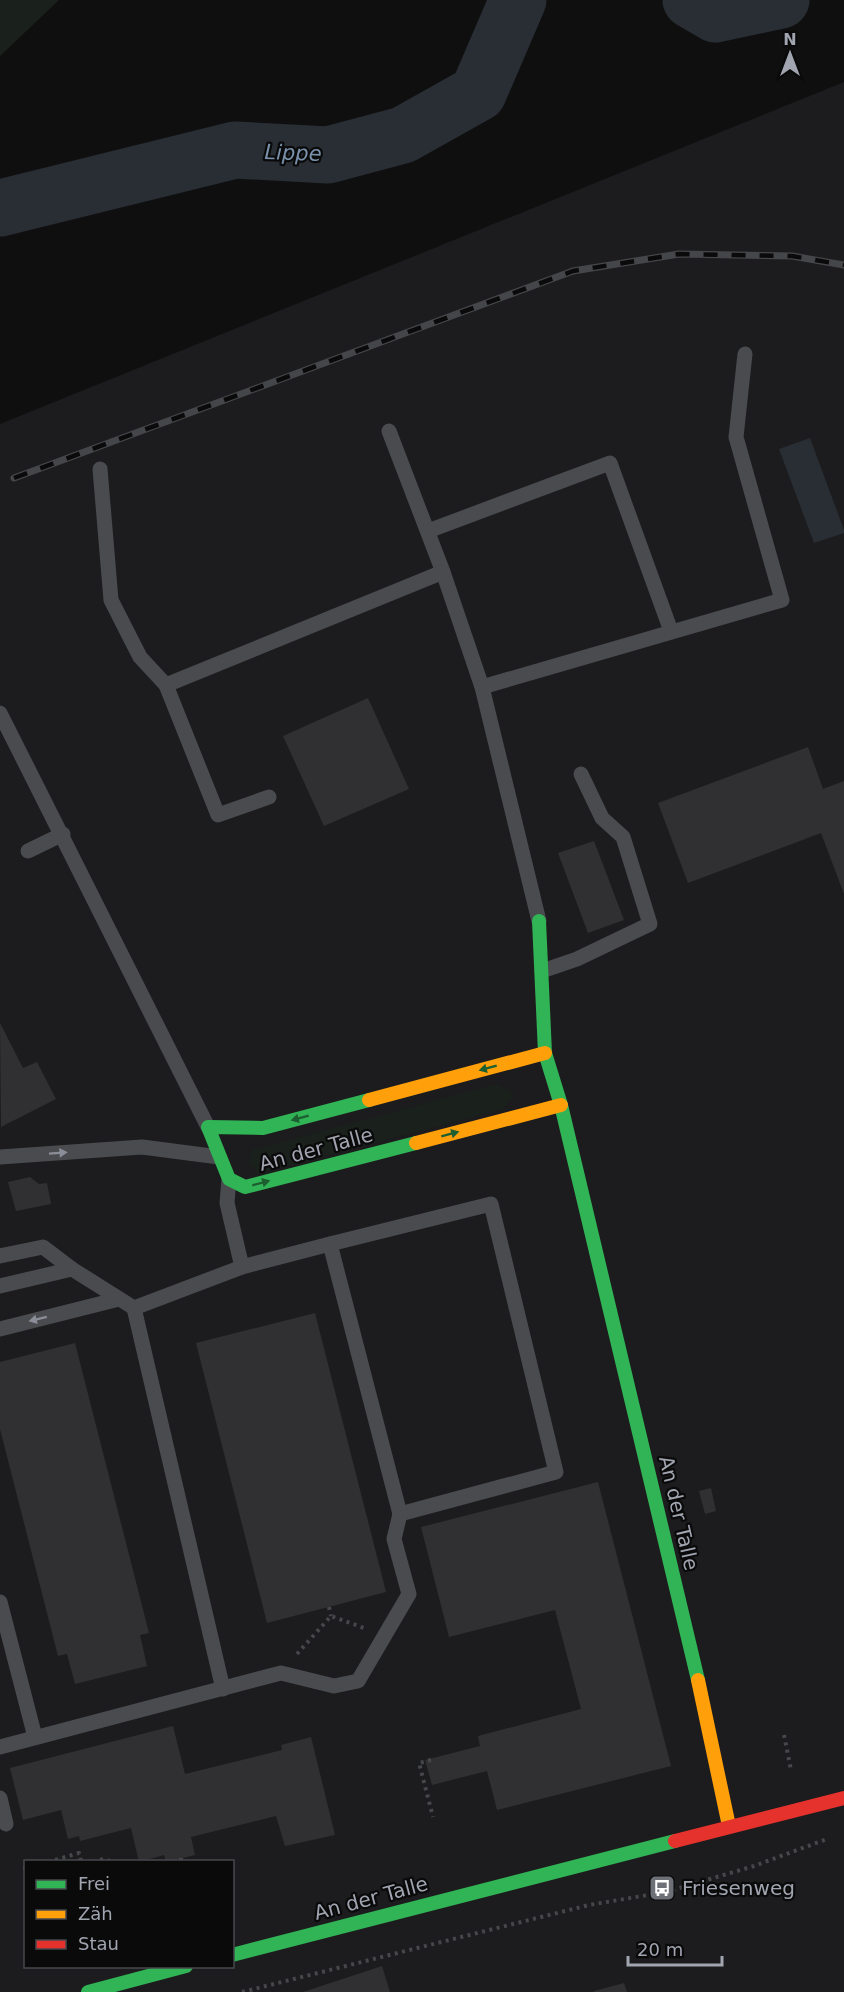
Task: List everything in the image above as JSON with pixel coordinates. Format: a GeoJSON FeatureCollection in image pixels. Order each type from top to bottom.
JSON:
{"type":"FeatureCollection","features":[{"type":"Feature","properties":{"kind":"street","name":"An der Talle"},"geometry":{"type":"LineString","coordinates":[[539,921],[545,1053],[561,1106],[694,1662],[729,1826]]}},
{"type":"Feature","properties":{"kind":"street","name":"An der Talle"},"geometry":{"type":"LineString","coordinates":[[208,1127],[263,1128],[545,1053]]}},
{"type":"Feature","properties":{"kind":"street","name":"An der Talle"},"geometry":{"type":"LineString","coordinates":[[229,1179],[245,1187],[561,1106]]}},
{"type":"Feature","properties":{"kind":"street"},"geometry":{"type":"LineString","coordinates":[[208,1127],[229,1179]]}},
{"type":"Feature","properties":{"kind":"street","name":"An der Talle"},"geometry":{"type":"LineString","coordinates":[[234,1953],[844,1798]]}},
{"type":"Feature","properties":{"kind":"street"},"geometry":{"type":"LineString","coordinates":[[88,1992],[178,1968]]}},
{"type":"Feature","properties":{"kind":"lane"},"geometry":{"type":"LineString","coordinates":[[482,687],[782,600],[736,437],[745,354]]}},
{"type":"Feature","properties":{"kind":"lane"},"geometry":{"type":"LineString","coordinates":[[389,431],[443,572],[482,687],[539,921]]}},
{"type":"Feature","properties":{"kind":"lane"},"geometry":{"type":"LineString","coordinates":[[428,531],[610,463],[671,631]]}},
{"type":"Feature","properties":{"kind":"lane"},"geometry":{"type":"LineString","coordinates":[[100,469],[111,600],[140,657],[166,685],[218,815],[269,796]]}},
{"type":"Feature","properties":{"kind":"lane"},"geometry":{"type":"LineString","coordinates":[[166,685],[443,572]]}},
{"type":"Feature","properties":{"kind":"lane"},"geometry":{"type":"LineString","coordinates":[[0,713],[63,834],[208,1127]]}},
{"type":"Feature","properties":{"kind":"lane"},"geometry":{"type":"LineString","coordinates":[[542,971],[577,959],[650,924],[623,837],[602,818],[581,774]]}},
{"type":"Feature","properties":{"kind":"lane"},"geometry":{"type":"LineString","coordinates":[[28,851],[63,834]]}},
{"type":"Feature","properties":{"kind":"lane"},"geometry":{"type":"LineString","coordinates":[[0,1157],[142,1147],[174,1149],[219,1157]]}},
{"type":"Feature","properties":{"kind":"lane"},"geometry":{"type":"LineString","coordinates":[[229,1179],[228,1203],[242,1267]]}},
{"type":"Feature","properties":{"kind":"lane"},"geometry":{"type":"LineString","coordinates":[[134,1308],[242,1267],[491,1204],[556,1472],[400,1514]]}},
{"type":"Feature","properties":{"kind":"lane"},"geometry":{"type":"LineString","coordinates":[[0,1747],[281,1673],[334,1686],[358,1681],[409,1594],[394,1539],[400,1514],[330,1244]]}},
{"type":"Feature","properties":{"kind":"lane"},"geometry":{"type":"LineString","coordinates":[[0,1256],[43,1247],[72,1269],[134,1308],[223,1689]]}},
{"type":"Feature","properties":{"kind":"lane"},"geometry":{"type":"LineString","coordinates":[[0,1286],[72,1269]]}},
{"type":"Feature","properties":{"kind":"lane"},"geometry":{"type":"LineString","coordinates":[[0,1329],[119,1299]]}},
{"type":"Feature","properties":{"kind":"lane"},"geometry":{"type":"LineString","coordinates":[[0,1602],[35,1737]]}},
{"type":"Feature","properties":{"kind":"lane"},"geometry":{"type":"LineString","coordinates":[[0,1798],[6,1824]]}},
{"type":"Feature","properties":{"kind":"path"},"geometry":{"type":"LineString","coordinates":[[328,1607],[331,1616]]}},
{"type":"Feature","properties":{"kind":"path"},"geometry":{"type":"LineString","coordinates":[[331,1616],[385,1636]]}},
{"type":"Feature","properties":{"kind":"path"},"geometry":{"type":"LineString","coordinates":[[281,1673],[331,1616]]}},
{"type":"Feature","properties":{"kind":"path"},"geometry":{"type":"LineString","coordinates":[[784,1735],[791,1770]]}},
{"type":"Feature","properties":{"kind":"path"},"geometry":{"type":"LineString","coordinates":[[430,1760],[419,1763],[434,1817]]}},
{"type":"Feature","properties":{"kind":"path"},"geometry":{"type":"LineString","coordinates":[[242,1992],[589,1905],[666,1892],[754,1866],[834,1837]]}},
{"type":"Feature","properties":{"kind":"path"},"geometry":{"type":"LineString","coordinates":[[55,1860],[79,1853],[82,1860]]}},
{"type":"Feature","properties":{"kind":"shaded area"},"geometry":{"type":"Polygon","coordinates":[[[0,0],[59,0],[0,56],[0,0]]]}},
{"type":"Feature","properties":{"kind":"shaded area"},"geometry":{"type":"Polygon","coordinates":[[[844,82],[844,1992],[0,1992],[0,424],[844,82]]]}},
{"type":"Feature","properties":{"kind":"shaded area"},"geometry":{"type":"Polygon","coordinates":[[[810,438],[844,530],[844,533],[814,543],[779,449],[810,438]]]}},
{"type":"Feature","properties":{"kind":"shaded area"},"geometry":{"type":"Polygon","coordinates":[[[497,1084],[515,1094],[503,1109],[258,1174],[249,1163],[252,1150],[497,1084]]]}},
{"type":"Feature","properties":{"kind":"building"},"geometry":{"type":"Polygon","coordinates":[[[368,698],[409,789],[324,826],[283,736],[368,698]]]}},
{"type":"Feature","properties":{"kind":"building"},"geometry":{"type":"Polygon","coordinates":[[[808,747],[823,789],[844,781],[844,894],[821,833],[688,883],[658,803],[808,747]]]}},
{"type":"Feature","properties":{"kind":"building"},"geometry":{"type":"Polygon","coordinates":[[[594,841],[624,920],[588,933],[558,853],[594,841]]]}},
{"type":"Feature","properties":{"kind":"building"},"geometry":{"type":"Polygon","coordinates":[[[0,1023],[23,1068],[37,1062],[56,1099],[1,1127],[0,1023]]]}},
{"type":"Feature","properties":{"kind":"building"},"geometry":{"type":"Polygon","coordinates":[[[30,1177],[39,1184],[47,1183],[51,1204],[16,1211],[8,1182],[30,1177]]]}},
{"type":"Feature","properties":{"kind":"building"},"geometry":{"type":"Polygon","coordinates":[[[315,1313],[386,1592],[267,1623],[196,1343],[315,1313]]]}},
{"type":"Feature","properties":{"kind":"building"},"geometry":{"type":"Polygon","coordinates":[[[75,1343],[149,1633],[140,1635],[147,1666],[75,1684],[67,1654],[58,1656],[0,1429],[0,1362],[75,1343]]]}},
{"type":"Feature","properties":{"kind":"building"},"geometry":{"type":"Polygon","coordinates":[[[598,1482],[671,1766],[497,1810],[487,1771],[432,1785],[425,1760],[480,1746],[478,1736],[581,1709],[555,1610],[449,1637],[421,1527],[598,1482]]]}},
{"type":"Feature","properties":{"kind":"building"},"geometry":{"type":"Polygon","coordinates":[[[711,1488],[716,1511],[705,1514],[699,1491],[711,1488]]]}},
{"type":"Feature","properties":{"kind":"building"},"geometry":{"type":"Polygon","coordinates":[[[173,1726],[185,1774],[282,1750],[281,1745],[311,1737],[335,1835],[285,1846],[276,1816],[191,1837],[195,1855],[174,1860],[165,1860],[164,1855],[139,1860],[131,1828],[80,1841],[79,1836],[68,1839],[61,1810],[23,1820],[10,1768],[173,1726]]]}},
{"type":"Feature","properties":{"kind":"building"},"geometry":{"type":"Polygon","coordinates":[[[382,1966],[390,1992],[303,1992],[382,1966]]]}},
{"type":"Feature","properties":{"kind":"building"},"geometry":{"type":"Polygon","coordinates":[[[624,1983],[627,1992],[594,1992],[594,1991],[624,1983]]]}},
{"type":"Feature","properties":{"kind":"waterway","name":"Lippe"},"geometry":{"type":"LineString","coordinates":[[0,208],[235,150],[328,155],[403,135],[478,93],[518,0]]}},
{"type":"Feature","properties":{"kind":"waterway","name":"Lippe"},"geometry":{"type":"LineString","coordinates":[[691,0],[715,14],[781,0]]}},
{"type":"Feature","properties":{"kind":"railway"},"geometry":{"type":"LineString","coordinates":[[14,478],[573,271],[679,254],[792,256],[844,265]]}},
{"type":"Feature","properties":{"kind":"traffic: fast"},"geometry":{"type":"LineString","coordinates":[[539,921],[545,1053],[561,1105],[698,1680]]}},
{"type":"Feature","properties":{"kind":"traffic: fast"},"geometry":{"type":"LineString","coordinates":[[369,1100],[263,1128],[208,1127],[229,1179],[245,1187],[416,1143]]}},
{"type":"Feature","properties":{"kind":"traffic: fast"},"geometry":{"type":"LineString","coordinates":[[234,1954],[675,1841]]}},
{"type":"Feature","properties":{"kind":"traffic: fast"},"geometry":{"type":"LineString","coordinates":[[88,1992],[178,1968]]}},
{"type":"Feature","properties":{"kind":"traffic: slow"},"geometry":{"type":"LineString","coordinates":[[369,1100],[545,1053]]}},
{"type":"Feature","properties":{"kind":"traffic: slow"},"geometry":{"type":"LineString","coordinates":[[416,1143],[561,1105]]}},
{"type":"Feature","properties":{"kind":"traffic: slow"},"geometry":{"type":"LineString","coordinates":[[698,1680],[729,1826]]}},
{"type":"Feature","properties":{"kind":"traffic: jam"},"geometry":{"type":"LineString","coordinates":[[675,1841],[844,1798]]}},
{"type":"Feature","properties":{"kind":"place","name":"Friesenweg"},"geometry":{"type":"Point","coordinates":[662,1888]}}]}
